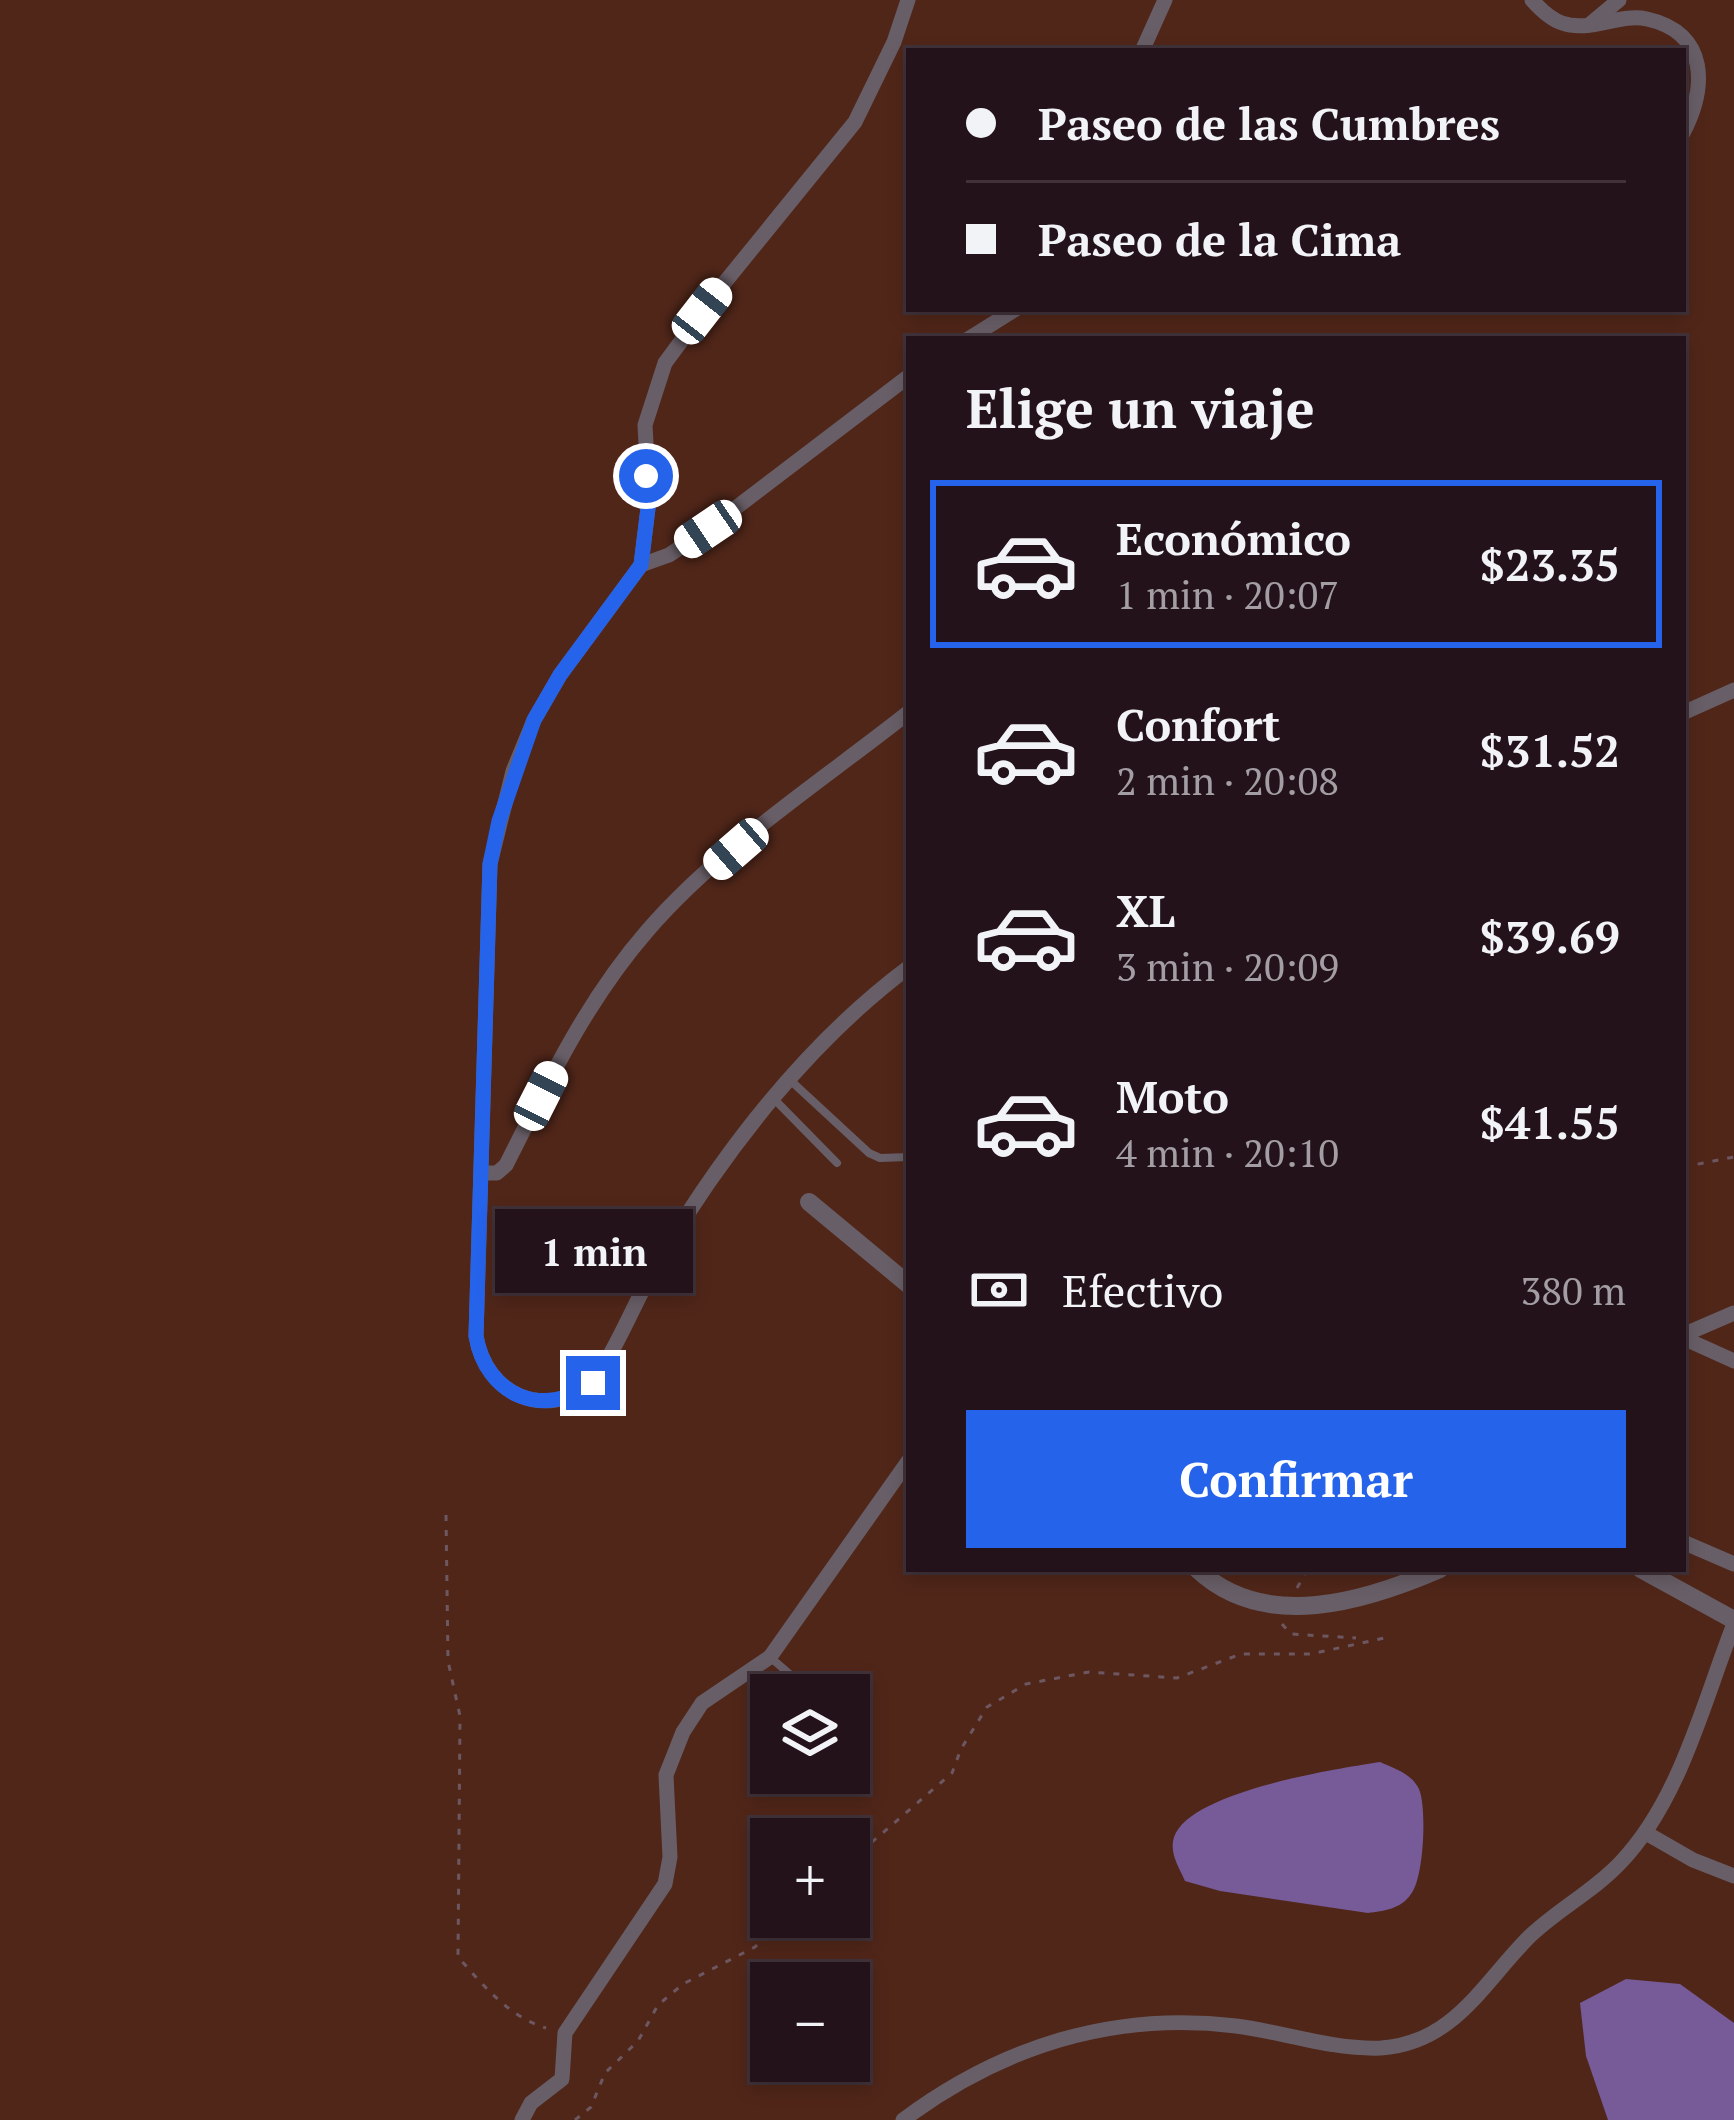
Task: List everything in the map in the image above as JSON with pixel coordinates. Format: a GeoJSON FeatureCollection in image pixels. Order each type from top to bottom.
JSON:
{"type":"FeatureCollection","features":[{"type":"Feature","properties":{"kind":"street"},"geometry":{"type":"LineString","coordinates":[[906,969],[848,1017],[715,1171],[661,1256],[593,1383],[577,1395],[545,1402],[508,1392],[490,1377],[480,1359],[476,1336],[490,864],[499,821],[534,720],[560,675],[641,565],[649,500],[645,425],[665,363],[855,122],[895,42],[908,0]]}},
{"type":"Feature","properties":{"kind":"street"},"geometry":{"type":"LineString","coordinates":[[1143,48],[1165,0]]}},
{"type":"Feature","properties":{"kind":"street"},"geometry":{"type":"LineString","coordinates":[[1532,0],[1562,24],[1646,19],[1686,42],[1702,75],[1699,103],[1686,128]]}},
{"type":"Feature","properties":{"kind":"street"},"geometry":{"type":"LineString","coordinates":[[1588,26],[1619,0]]}},
{"type":"Feature","properties":{"kind":"street"},"geometry":{"type":"LineString","coordinates":[[973,336],[1011,312]]}},
{"type":"Feature","properties":{"kind":"street"},"geometry":{"type":"LineString","coordinates":[[641,565],[669,555],[708,529],[906,378]]}},
{"type":"Feature","properties":{"kind":"street"},"geometry":{"type":"LineString","coordinates":[[1686,712],[1734,690]]}},
{"type":"Feature","properties":{"kind":"street"},"geometry":{"type":"LineString","coordinates":[[484,1173],[497,1173],[506,1165],[576,1026],[649,928],[736,849],[906,714]]}},
{"type":"Feature","properties":{"kind":"street"},"geometry":{"type":"LineString","coordinates":[[809,1202],[906,1283]]}},
{"type":"Feature","properties":{"kind":"street"},"geometry":{"type":"LineString","coordinates":[[1686,1336],[1734,1313]]}},
{"type":"Feature","properties":{"kind":"street"},"geometry":{"type":"LineString","coordinates":[[1686,1338],[1734,1361]]}},
{"type":"Feature","properties":{"kind":"street"},"geometry":{"type":"LineString","coordinates":[[522,2120],[531,2103],[562,2079],[566,2033],[665,1884],[670,1857],[666,1775],[683,1732],[702,1702],[770,1657],[906,1464]]}},
{"type":"Feature","properties":{"kind":"street"},"geometry":{"type":"LineString","coordinates":[[1686,1543],[1734,1564]]}},
{"type":"Feature","properties":{"kind":"street"},"geometry":{"type":"LineString","coordinates":[[1201,1572],[1234,1594],[1286,1605],[1330,1605],[1380,1595],[1433,1572]]}},
{"type":"Feature","properties":{"kind":"street"},"geometry":{"type":"LineString","coordinates":[[903,2120],[973,2073],[1092,2030],[1189,2023],[1378,2048],[1434,2033],[1461,2015],[1531,1936],[1597,1886],[1646,1833],[1664,1802],[1734,1622],[1646,1572]]}},
{"type":"Feature","properties":{"kind":"street"},"geometry":{"type":"LineString","coordinates":[[1646,1833],[1693,1860],[1734,1876]]}},
{"type":"Feature","properties":{"kind":"lane"},"geometry":{"type":"LineString","coordinates":[[790,1080],[869,1153],[880,1158],[906,1157]]}},
{"type":"Feature","properties":{"kind":"lane"},"geometry":{"type":"LineString","coordinates":[[775,1099],[837,1163]]}},
{"type":"Feature","properties":{"kind":"lane"},"geometry":{"type":"LineString","coordinates":[[770,1657],[790,1674]]}},
{"type":"Feature","properties":{"kind":"path"},"geometry":{"type":"LineString","coordinates":[[1686,1166],[1734,1156]]}},
{"type":"Feature","properties":{"kind":"path"},"geometry":{"type":"LineString","coordinates":[[446,1515],[448,1661],[460,1716],[458,1957],[505,2006],[529,2022],[566,2033]]}},
{"type":"Feature","properties":{"kind":"path"},"geometry":{"type":"LineString","coordinates":[[1286,1605],[1281,1621],[1283,1630],[1291,1634],[1389,1637]]}},
{"type":"Feature","properties":{"kind":"path"},"geometry":{"type":"LineString","coordinates":[[870,1844],[952,1773],[987,1707],[1026,1684],[1089,1672],[1177,1678],[1241,1654],[1311,1654],[1364,1639]]}},
{"type":"Feature","properties":{"kind":"path"},"geometry":{"type":"LineString","coordinates":[[574,2120],[591,2107],[605,2073],[638,2041],[658,2005],[683,1984],[764,1938]]}},
{"type":"Feature","properties":{"kind":"shaded area"},"geometry":{"type":"Polygon","coordinates":[[[0,0],[1734,0],[1734,2120],[0,2120],[0,0]]]}},
{"type":"Feature","properties":{"kind":"shaded area"},"geometry":{"type":"Polygon","coordinates":[[[1380,1762],[1412,1779],[1421,1798],[1419,1874],[1402,1903],[1368,1913],[1220,1891],[1185,1881],[1174,1854],[1174,1837],[1186,1821],[1207,1807],[1266,1785],[1380,1762]]]}},
{"type":"Feature","properties":{"kind":"shaded area"},"geometry":{"type":"Polygon","coordinates":[[[1626,1979],[1680,1984],[1734,2023],[1734,2120],[1608,2120],[1586,2056],[1580,2003],[1626,1979]]]}},
{"type":"Feature","properties":{"kind":"route"},"geometry":{"type":"LineString","coordinates":[[593,1383],[560,1401],[526,1400],[490,1377],[480,1359],[476,1336],[490,864],[513,771],[534,720],[560,675],[641,565],[649,500],[646,476]]}}]}
